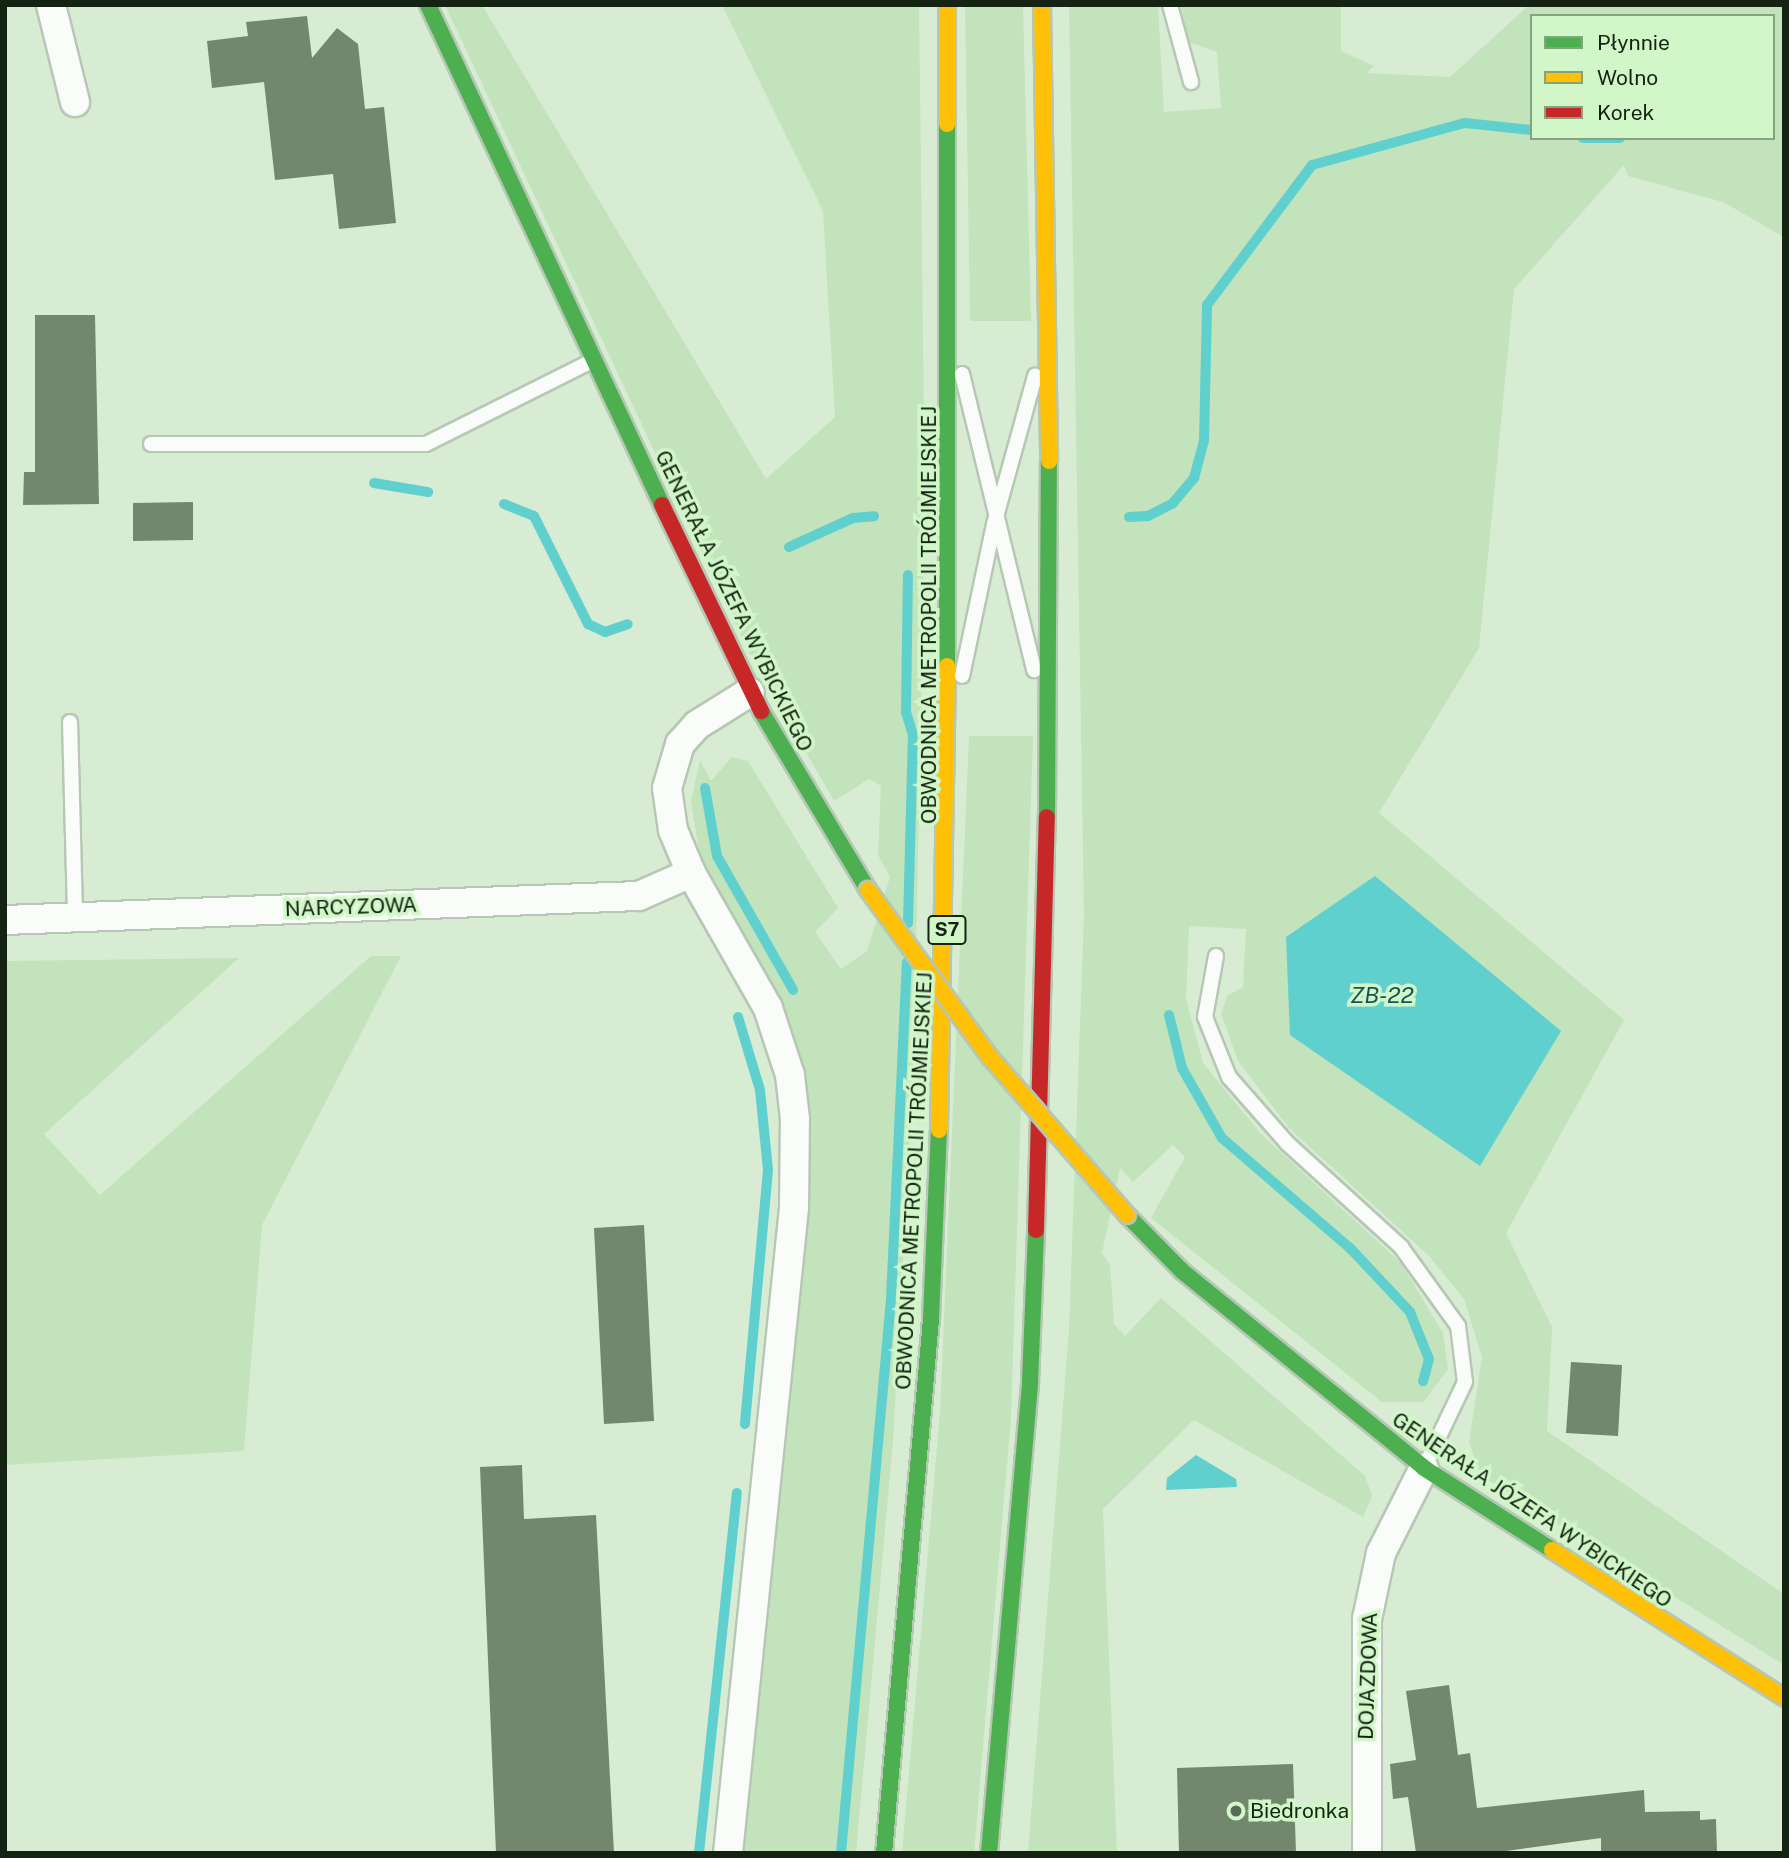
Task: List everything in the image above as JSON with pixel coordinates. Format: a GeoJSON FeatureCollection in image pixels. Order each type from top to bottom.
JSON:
{"type":"FeatureCollection","features":[{"type":"Feature","properties":{"kind":"main road","name":"GENERAŁA JÓZEFA WYBICKIEGO"},"geometry":{"type":"LineString","coordinates":[[428,5],[750,692],[868,890],[990,1057],[1127,1216],[1182,1271],[1424,1468],[1784,1697]]}},
{"type":"Feature","properties":{"kind":"main road","name":"OBWODNICA METROPOLII TRÓJMIEJSKIEJ"},"geometry":{"type":"LineString","coordinates":[[884,1853],[930,1319],[950,735],[952,321],[947,5]]}},
{"type":"Feature","properties":{"kind":"main road"},"geometry":{"type":"LineString","coordinates":[[989,1853],[1030,1382],[1052,736],[1050,321],[1042,5]]}},
{"type":"Feature","properties":{"kind":"street"},"geometry":{"type":"LineString","coordinates":[[51,5],[75,102]]}},
{"type":"Feature","properties":{"kind":"street"},"geometry":{"type":"LineString","coordinates":[[728,1853],[794,1208],[795,1119],[790,1075],[768,1009],[691,873],[673,830],[667,788],[680,744],[712,712],[750,692]]}},
{"type":"Feature","properties":{"kind":"street","name":"NARCYZOWA"},"geometry":{"type":"LineString","coordinates":[[5,920],[75,915],[639,896],[691,873]]}},
{"type":"Feature","properties":{"kind":"street","name":"DOJAZDOWA"},"geometry":{"type":"LineString","coordinates":[[1367,1853],[1367,1619],[1381,1553],[1424,1468]]}},
{"type":"Feature","properties":{"kind":"lane"},"geometry":{"type":"LineString","coordinates":[[1170,5],[1191,82]]}},
{"type":"Feature","properties":{"kind":"lane"},"geometry":{"type":"LineString","coordinates":[[952,321],[994,524],[1052,736]]}},
{"type":"Feature","properties":{"kind":"lane"},"geometry":{"type":"LineString","coordinates":[[950,735],[994,524],[1050,321]]}},
{"type":"Feature","properties":{"kind":"lane"},"geometry":{"type":"LineString","coordinates":[[151,444],[426,444],[593,360]]}},
{"type":"Feature","properties":{"kind":"lane"},"geometry":{"type":"LineString","coordinates":[[70,722],[75,915]]}},
{"type":"Feature","properties":{"kind":"lane"},"geometry":{"type":"LineString","coordinates":[[1216,956],[1205,1017],[1229,1077],[1288,1144],[1424,1271],[1458,1326],[1465,1382],[1424,1468]]}},
{"type":"Feature","properties":{"kind":"green space"},"geometry":{"type":"Polygon","coordinates":[[[445,5],[482,5],[766,479],[835,417],[823,211],[722,5],[919,5],[925,503],[914,1059],[893,1441],[856,1853],[740,1853],[809,1141],[700,857],[691,801],[700,760],[711,781],[732,757],[748,761],[838,908],[815,932],[841,969],[867,951],[890,877],[878,855],[881,786],[869,779],[834,801],[747,649],[445,5]]]}},
{"type":"Feature","properties":{"kind":"green space"},"geometry":{"type":"Polygon","coordinates":[[[965,5],[1023,5],[1031,321],[970,321],[965,5]]]}},
{"type":"Feature","properties":{"kind":"green space"},"geometry":{"type":"Polygon","coordinates":[[[1069,5],[1158,5],[1164,112],[1221,108],[1217,52],[1189,42],[1181,5],[1341,5],[1341,51],[1374,66],[1367,73],[1450,77],[1529,5],[1784,5],[1784,237],[1723,202],[1628,176],[1624,165],[1514,289],[1479,648],[1379,813],[1624,1020],[1506,1233],[1552,1327],[1547,1431],[1784,1594],[1784,1665],[1480,1475],[1469,1442],[1482,1357],[1464,1299],[1429,1256],[1289,1128],[1238,1061],[1221,1014],[1227,996],[1243,987],[1246,929],[1189,926],[1186,999],[1203,1063],[1260,1133],[1401,1263],[1443,1333],[1448,1369],[1424,1402],[1382,1402],[1151,1218],[1185,1157],[1173,1145],[1133,1182],[1120,1168],[1102,1253],[1110,1264],[1114,1324],[1125,1336],[1161,1298],[1365,1476],[1372,1496],[1363,1517],[1194,1420],[1103,1509],[1117,1853],[1028,1853],[1069,1330],[1084,914],[1069,5]]]}},
{"type":"Feature","properties":{"kind":"green space"},"geometry":{"type":"Polygon","coordinates":[[[969,736],[1033,736],[1011,1417],[974,1853],[902,1853],[940,1412],[969,736]]]}},
{"type":"Feature","properties":{"kind":"green space"},"geometry":{"type":"Polygon","coordinates":[[[371,956],[401,956],[262,1225],[244,1451],[5,1465],[5,961],[239,958],[44,1134],[100,1195],[371,956]]]}},
{"type":"Feature","properties":{"kind":"water","name":"ZB-22"},"geometry":{"type":"Polygon","coordinates":[[[1375,876],[1561,1031],[1480,1166],[1290,1035],[1286,937],[1375,876]]]}},
{"type":"Feature","properties":{"kind":"water"},"geometry":{"type":"Polygon","coordinates":[[[1196,1455],[1236,1479],[1237,1487],[1166,1490],[1167,1478],[1196,1455]]]}},
{"type":"Feature","properties":{"kind":"building"},"geometry":{"type":"Polygon","coordinates":[[[307,16],[312,58],[337,28],[358,44],[365,109],[384,107],[396,223],[339,229],[333,174],[275,180],[264,82],[212,88],[207,41],[248,36],[246,22],[307,16]]]}},
{"type":"Feature","properties":{"kind":"building"},"geometry":{"type":"Polygon","coordinates":[[[35,315],[95,315],[99,504],[23,505],[24,472],[35,472],[35,315]]]}},
{"type":"Feature","properties":{"kind":"building"},"geometry":{"type":"Polygon","coordinates":[[[193,502],[193,540],[133,541],[133,503],[193,502]]]}},
{"type":"Feature","properties":{"kind":"building"},"geometry":{"type":"Polygon","coordinates":[[[644,1225],[654,1421],[604,1424],[594,1228],[644,1225]]]}},
{"type":"Feature","properties":{"kind":"building"},"geometry":{"type":"Polygon","coordinates":[[[1571,1362],[1622,1365],[1618,1436],[1566,1433],[1571,1362]]]}},
{"type":"Feature","properties":{"kind":"building"},"geometry":{"type":"Polygon","coordinates":[[[522,1465],[524,1519],[596,1515],[614,1853],[496,1853],[480,1467],[522,1465]]]}},
{"type":"Feature","properties":{"kind":"building"},"geometry":{"type":"Polygon","coordinates":[[[1449,1685],[1458,1755],[1470,1753],[1477,1808],[1644,1790],[1645,1812],[1700,1811],[1700,1820],[1716,1819],[1717,1853],[1601,1853],[1601,1838],[1492,1853],[1416,1853],[1408,1797],[1393,1799],[1390,1764],[1416,1760],[1406,1691],[1449,1685]]]}},
{"type":"Feature","properties":{"kind":"building","name":"Biedronka"},"geometry":{"type":"Polygon","coordinates":[[[1293,1764],[1296,1853],[1179,1853],[1177,1768],[1293,1764]]]}},
{"type":"Feature","properties":{"kind":"waterway"},"geometry":{"type":"LineString","coordinates":[[1129,517],[1148,516],[1173,503],[1194,478],[1204,440],[1207,305],[1312,165],[1465,123],[1530,130]]}},
{"type":"Feature","properties":{"kind":"waterway"},"geometry":{"type":"LineString","coordinates":[[374,483],[428,492]]}},
{"type":"Feature","properties":{"kind":"waterway"},"geometry":{"type":"LineString","coordinates":[[504,504],[534,516],[588,624],[605,632],[628,624]]}},
{"type":"Feature","properties":{"kind":"waterway"},"geometry":{"type":"LineString","coordinates":[[789,547],[853,518],[874,516]]}},
{"type":"Feature","properties":{"kind":"waterway"},"geometry":{"type":"LineString","coordinates":[[908,575],[906,712],[913,735],[908,923]]}},
{"type":"Feature","properties":{"kind":"waterway"},"geometry":{"type":"LineString","coordinates":[[705,788],[717,856],[793,990]]}},
{"type":"Feature","properties":{"kind":"waterway"},"geometry":{"type":"LineString","coordinates":[[841,1853],[891,1299],[907,962]]}},
{"type":"Feature","properties":{"kind":"waterway"},"geometry":{"type":"LineString","coordinates":[[1169,1015],[1182,1068],[1222,1138],[1350,1248],[1410,1312],[1429,1359],[1423,1381]]}},
{"type":"Feature","properties":{"kind":"waterway"},"geometry":{"type":"LineString","coordinates":[[738,1017],[760,1090],[768,1170],[745,1424]]}},
{"type":"Feature","properties":{"kind":"waterway"},"geometry":{"type":"LineString","coordinates":[[699,1853],[737,1493]]}},
{"type":"Feature","properties":{"kind":"traffic: fast"},"geometry":{"type":"LineString","coordinates":[[428,5],[662,505]]}},
{"type":"Feature","properties":{"kind":"traffic: fast"},"geometry":{"type":"LineString","coordinates":[[947,124],[947,666]]}},
{"type":"Feature","properties":{"kind":"traffic: fast"},"geometry":{"type":"LineString","coordinates":[[1047,817],[1049,461]]}},
{"type":"Feature","properties":{"kind":"traffic: fast"},"geometry":{"type":"LineString","coordinates":[[761,711],[868,890]]}},
{"type":"Feature","properties":{"kind":"traffic: fast"},"geometry":{"type":"LineString","coordinates":[[884,1853],[931,1319],[939,1130]]}},
{"type":"Feature","properties":{"kind":"traffic: fast"},"geometry":{"type":"LineString","coordinates":[[1127,1215],[1182,1271],[1424,1468],[1552,1550]]}},
{"type":"Feature","properties":{"kind":"traffic: fast"},"geometry":{"type":"LineString","coordinates":[[989,1853],[1030,1382],[1036,1230]]}},
{"type":"Feature","properties":{"kind":"traffic: slow"},"geometry":{"type":"LineString","coordinates":[[947,5],[947,124]]}},
{"type":"Feature","properties":{"kind":"traffic: slow"},"geometry":{"type":"LineString","coordinates":[[1042,5],[1049,461]]}},
{"type":"Feature","properties":{"kind":"traffic: slow"},"geometry":{"type":"LineString","coordinates":[[939,1130],[947,666]]}},
{"type":"Feature","properties":{"kind":"traffic: slow"},"geometry":{"type":"LineString","coordinates":[[868,890],[990,1057],[1127,1215]]}},
{"type":"Feature","properties":{"kind":"traffic: slow"},"geometry":{"type":"LineString","coordinates":[[1552,1550],[1784,1697]]}},
{"type":"Feature","properties":{"kind":"traffic: jam"},"geometry":{"type":"LineString","coordinates":[[662,505],[761,711]]}},
{"type":"Feature","properties":{"kind":"traffic: jam"},"geometry":{"type":"LineString","coordinates":[[1036,1230],[1047,817]]}},
{"type":"Feature","properties":{"kind":"place","name":"Biedronka"},"geometry":{"type":"Point","coordinates":[1236,1811]}}]}
